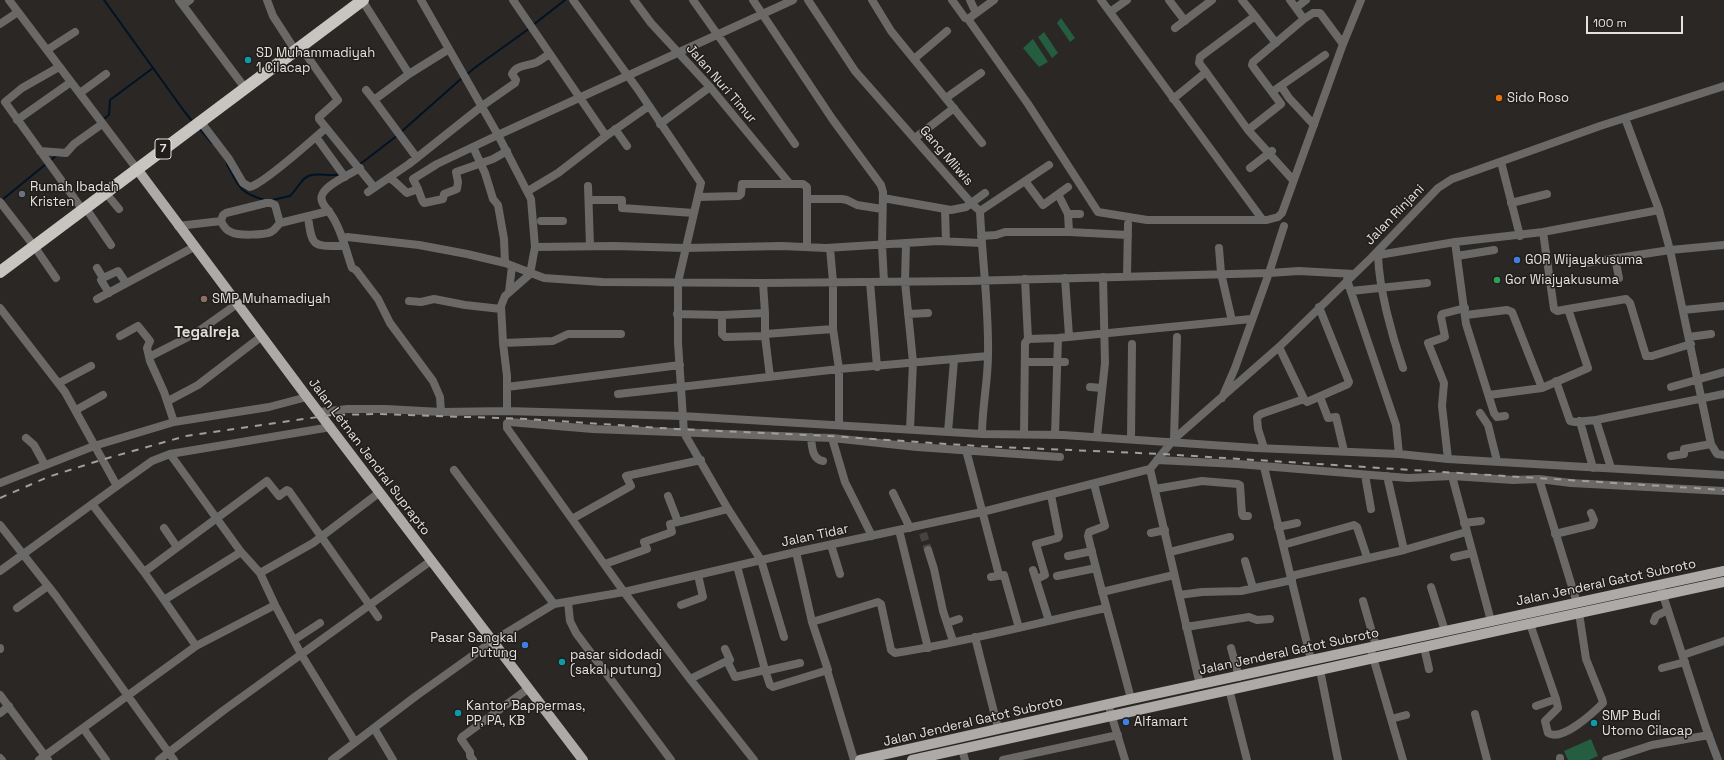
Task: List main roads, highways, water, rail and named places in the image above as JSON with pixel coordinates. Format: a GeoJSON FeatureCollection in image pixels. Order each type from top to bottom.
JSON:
{"type":"FeatureCollection","features":[{"type":"Feature","properties":{"kind":"highway","name":"7"},"geometry":{"type":"LineString","coordinates":[[0,272],[363,0]]}},
{"type":"Feature","properties":{"kind":"main road","name":"Jalan Letnan Jendral Suprapto"},"geometry":{"type":"LineString","coordinates":[[137,169],[178,226],[307,397],[583,760]]}},
{"type":"Feature","properties":{"kind":"main road","name":"Jalan Jenderal Gatot Subroto"},"geometry":{"type":"LineString","coordinates":[[912,760],[1111,717],[1229,689],[1530,624],[1578,608],[1660,585],[1724,571]]}},
{"type":"Feature","properties":{"kind":"main road","name":"Jalan Jenderal Gatot Subroto"},"geometry":{"type":"LineString","coordinates":[[860,760],[998,728],[1491,621],[1663,596],[1724,582]]}},
{"type":"Feature","properties":{"kind":"main road"},"geometry":{"type":"LineString","coordinates":[[959,737],[962,749]]}},
{"type":"Feature","properties":{"kind":"waterway"},"geometry":{"type":"LineString","coordinates":[[104,0],[193,122]]}},
{"type":"Feature","properties":{"kind":"waterway"},"geometry":{"type":"LineString","coordinates":[[533,25],[565,0]]}},
{"type":"Feature","properties":{"kind":"waterway"},"geometry":{"type":"LineString","coordinates":[[466,75],[530,28]]}},
{"type":"Feature","properties":{"kind":"waterway"},"geometry":{"type":"LineString","coordinates":[[105,118],[109,115],[110,100],[153,68]]}},
{"type":"Feature","properties":{"kind":"waterway"},"geometry":{"type":"LineString","coordinates":[[401,132],[462,78]]}},
{"type":"Feature","properties":{"kind":"waterway"},"geometry":{"type":"LineString","coordinates":[[199,128],[212,143]]}},
{"type":"Feature","properties":{"kind":"waterway"},"geometry":{"type":"LineString","coordinates":[[359,165],[398,135]]}},
{"type":"Feature","properties":{"kind":"waterway"},"geometry":{"type":"LineString","coordinates":[[50,161],[57,155]]}},
{"type":"Feature","properties":{"kind":"waterway"},"geometry":{"type":"LineString","coordinates":[[2,200],[46,164]]}},
{"type":"Feature","properties":{"kind":"waterway"},"geometry":{"type":"LineString","coordinates":[[227,164],[237,183],[245,192],[265,200]]}},
{"type":"Feature","properties":{"kind":"waterway"},"geometry":{"type":"LineString","coordinates":[[272,200],[290,196],[308,176],[341,174]]}},
{"type":"Feature","properties":{"kind":"tunnel"},"geometry":{"type":"LineString","coordinates":[[923,533],[928,550]]}},
{"type":"Feature","properties":{"kind":"railway"},"geometry":{"type":"LineString","coordinates":[[0,498],[48,477],[101,460],[186,436],[332,415],[377,414],[528,419],[977,446],[1162,454],[1724,490]]}},
{"type":"Feature","properties":{"kind":"place","name":"SD Muhammadiyah 1 Cilacap"},"geometry":{"type":"Point","coordinates":[248,60]}},
{"type":"Feature","properties":{"kind":"place","name":"Sido Roso"},"geometry":{"type":"Point","coordinates":[1499,98]}},
{"type":"Feature","properties":{"kind":"place","name":"Rumah Ibadah Kristen"},"geometry":{"type":"Point","coordinates":[22,194]}},
{"type":"Feature","properties":{"kind":"place","name":"GOR Wijayakusuma"},"geometry":{"type":"Point","coordinates":[1517,260]}},
{"type":"Feature","properties":{"kind":"place","name":"Gor Wiajyakusuma"},"geometry":{"type":"Point","coordinates":[1497,280]}},
{"type":"Feature","properties":{"kind":"place","name":"SMP Muhamadiyah"},"geometry":{"type":"Point","coordinates":[204,299]}},
{"type":"Feature","properties":{"kind":"place","name":"Pasar Sangkal Putung"},"geometry":{"type":"Point","coordinates":[525,645]}},
{"type":"Feature","properties":{"kind":"place","name":"pasar sidodadi (sakal putung)"},"geometry":{"type":"Point","coordinates":[562,662]}},
{"type":"Feature","properties":{"kind":"place","name":"Kantor Bappermas, PP, PA, KB"},"geometry":{"type":"Point","coordinates":[458,713]}},
{"type":"Feature","properties":{"kind":"place","name":"Alfamart"},"geometry":{"type":"Point","coordinates":[1126,722]}},
{"type":"Feature","properties":{"kind":"place","name":"SMP Budi Utomo Cilacap"},"geometry":{"type":"Point","coordinates":[1594,723]}},
{"type":"Feature","properties":{"kind":"district","name":"Tegalreja"},"geometry":{"type":"Point","coordinates":[207,333]}}]}
